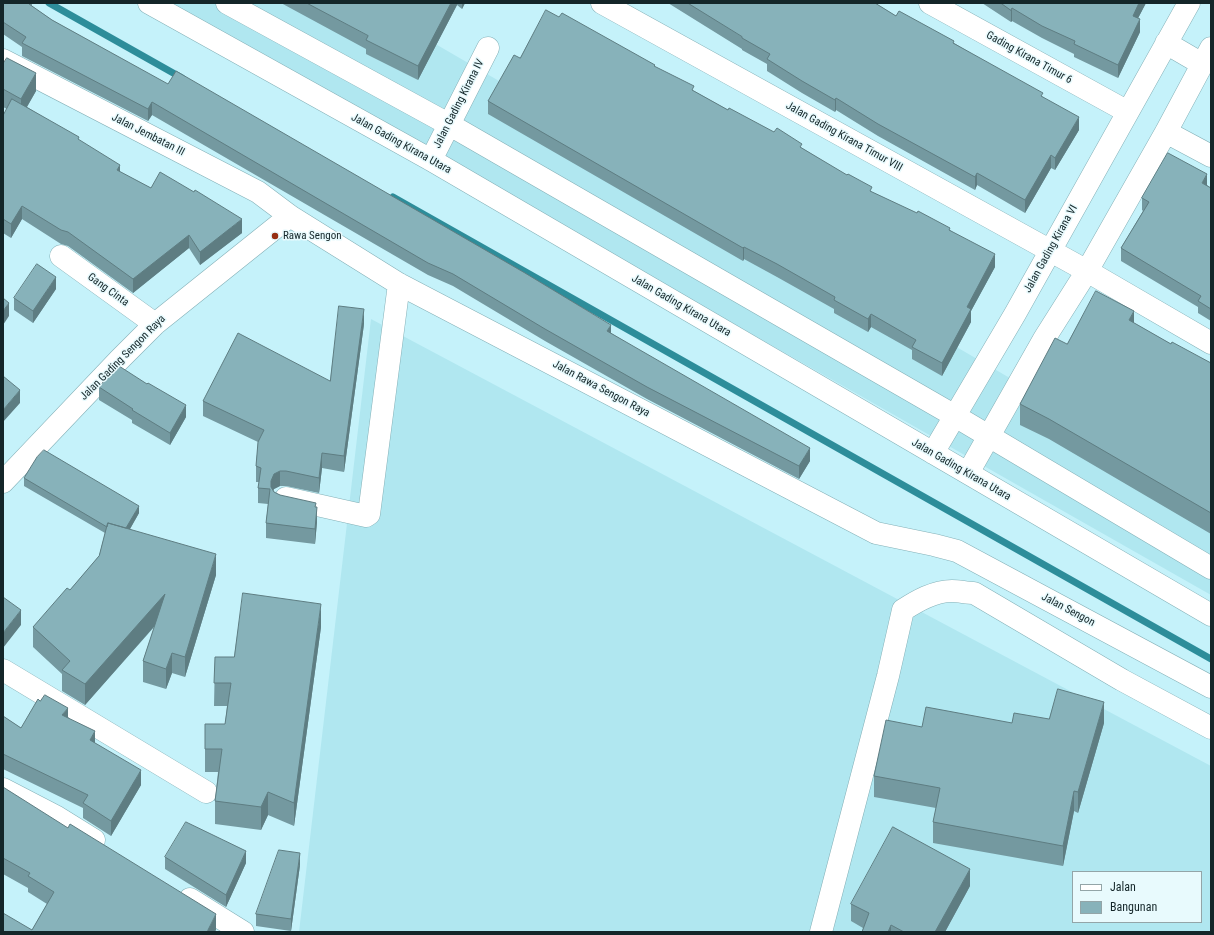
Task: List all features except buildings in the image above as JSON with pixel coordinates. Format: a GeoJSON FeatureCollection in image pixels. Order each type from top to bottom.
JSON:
{"type":"FeatureCollection","features":[{"type":"Feature","properties":{"kind":"street","name":"Jalan Gading Kirana Utara"},"geometry":{"type":"LineString","coordinates":[[149,3],[431,160],[1211,615]]}},
{"type":"Feature","properties":{"kind":"street"},"geometry":{"type":"LineString","coordinates":[[227,3],[450,125],[955,416],[1211,568]]}},
{"type":"Feature","properties":{"kind":"street","name":"Jalan Gading Kirana Timur VIII"},"geometry":{"type":"LineString","coordinates":[[602,3],[1087,271],[1211,343]]}},
{"type":"Feature","properties":{"kind":"street","name":"Gading Kirana Timur 6"},"geometry":{"type":"LineString","coordinates":[[930,3],[1128,112]]}},
{"type":"Feature","properties":{"kind":"street","name":"Jalan Gading Kirana VI"},"geometry":{"type":"LineString","coordinates":[[933,453],[1015,314],[1189,3]]}},
{"type":"Feature","properties":{"kind":"street"},"geometry":{"type":"LineString","coordinates":[[968,473],[1044,339],[1087,271],[1166,132],[1206,56],[1166,43]]}},
{"type":"Feature","properties":{"kind":"street","name":"Jalan Gading Kirana IV"},"geometry":{"type":"LineString","coordinates":[[431,160],[488,48]]}},
{"type":"Feature","properties":{"kind":"street","name":"Jalan Jembatan III"},"geometry":{"type":"LineString","coordinates":[[3,60],[258,192],[290,216]]}},
{"type":"Feature","properties":{"kind":"street"},"geometry":{"type":"LineString","coordinates":[[1166,132],[1211,156]]}},
{"type":"Feature","properties":{"kind":"street","name":"Jalan Rawa Sengon Raya"},"geometry":{"type":"LineString","coordinates":[[290,216],[399,284],[876,533],[922,542]]}},
{"type":"Feature","properties":{"kind":"street","name":"Jalan Gading Sengon Raya"},"geometry":{"type":"LineString","coordinates":[[3,482],[155,324],[290,216]]}},
{"type":"Feature","properties":{"kind":"street","name":"Gang Cinta"},"geometry":{"type":"LineString","coordinates":[[61,256],[155,324]]}},
{"type":"Feature","properties":{"kind":"street"},"geometry":{"type":"LineString","coordinates":[[283,498],[366,516],[369,514],[399,284]]}},
{"type":"Feature","properties":{"kind":"street","name":"Jalan Sengon"},"geometry":{"type":"LineString","coordinates":[[922,542],[957,551],[1211,687]]}},
{"type":"Feature","properties":{"kind":"street"},"geometry":{"type":"LineString","coordinates":[[821,932],[886,683],[903,610],[917,601],[931,595],[951,591],[974,593],[1122,680],[1211,728]]}},
{"type":"Feature","properties":{"kind":"street"},"geometry":{"type":"LineString","coordinates":[[3,670],[206,792]]}},
{"type":"Feature","properties":{"kind":"street"},"geometry":{"type":"LineString","coordinates":[[3,789],[57,817],[110,850]]}},
{"type":"Feature","properties":{"kind":"street"},"geometry":{"type":"LineString","coordinates":[[176,891],[243,932]]}},
{"type":"Feature","properties":{"kind":"shaded area"},"geometry":{"type":"Polygon","coordinates":[[[169,3],[365,3],[1211,495],[1211,595],[169,3]]]}},
{"type":"Feature","properties":{"kind":"shaded area"},"geometry":{"type":"Polygon","coordinates":[[[371,319],[1211,766],[1211,932],[299,932],[371,319]]]}},
{"type":"Feature","properties":{"kind":"waterway"},"geometry":{"type":"LineString","coordinates":[[49,3],[182,78]]}},
{"type":"Feature","properties":{"kind":"waterway"},"geometry":{"type":"LineString","coordinates":[[393,197],[1211,659]]}},
{"type":"Feature","properties":{"kind":"place","name":"Rawa Sengon"},"geometry":{"type":"Point","coordinates":[275,236]}}]}
